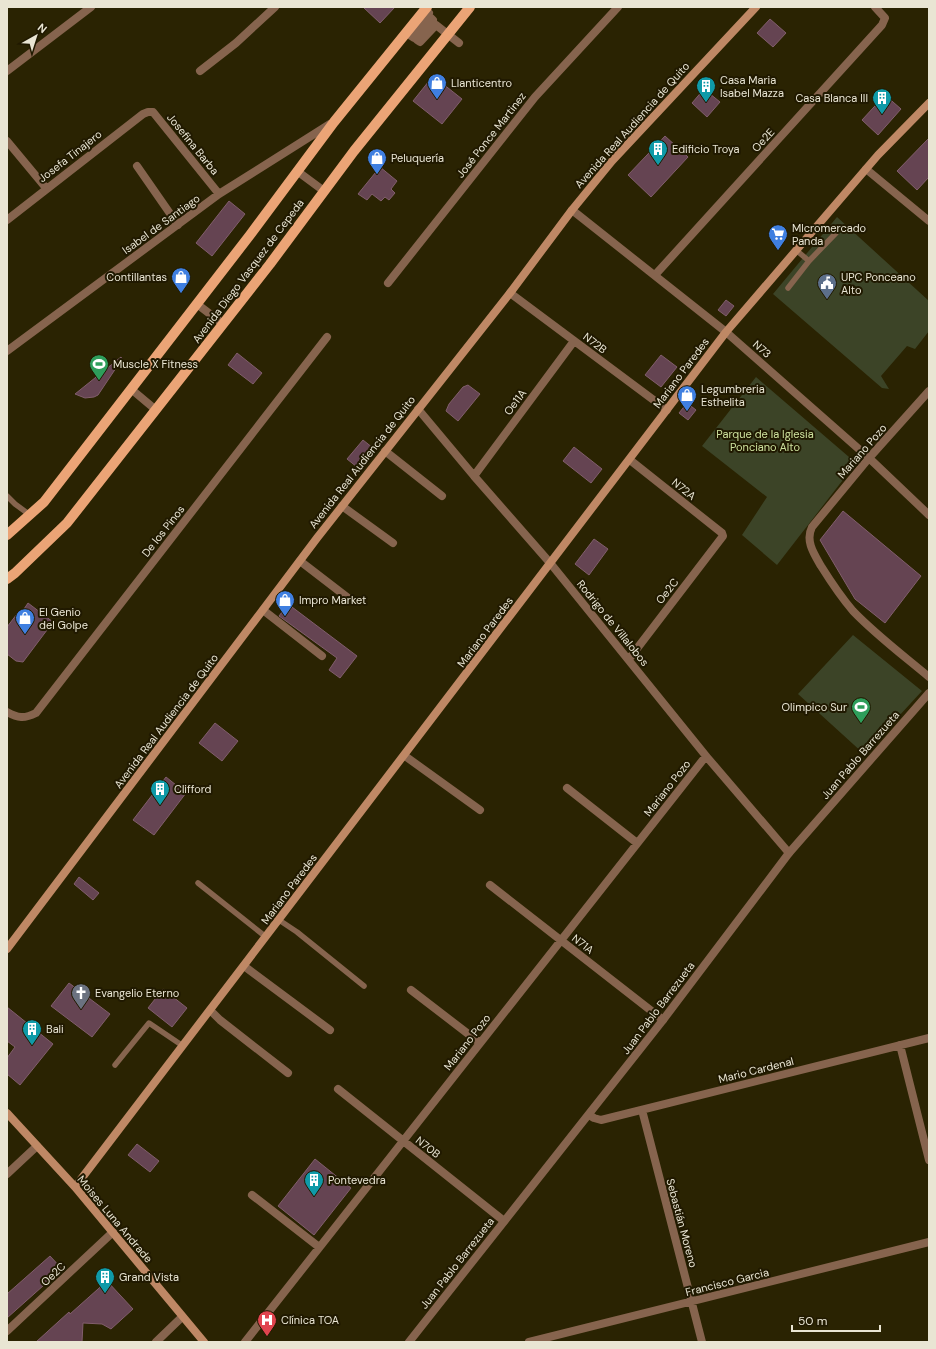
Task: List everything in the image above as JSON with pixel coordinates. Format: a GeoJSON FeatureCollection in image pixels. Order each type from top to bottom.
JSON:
{"type":"FeatureCollection","features":[{"type":"Feature","properties":{"kind":"main road","name":"Avenida Diego Vasquez de Cepeda"},"geometry":{"type":"LineString","coordinates":[[7,579],[15,574],[67,523],[223,324],[354,151],[470,7]]}},
{"type":"Feature","properties":{"kind":"main road","name":"Avenida Real Audiencia de Quito"},"geometry":{"type":"LineString","coordinates":[[7,949],[300,560],[510,293],[572,210],[612,161],[756,7]]}},
{"type":"Feature","properties":{"kind":"main road","name":"Avenida Diego Vasquez de Cepeda"},"geometry":{"type":"LineString","coordinates":[[7,535],[44,502],[197,304],[334,122],[426,8]]}},
{"type":"Feature","properties":{"kind":"main road","name":"Mariano Paredes"},"geometry":{"type":"LineString","coordinates":[[75,1187],[210,1010],[246,967],[266,937],[726,332],[866,169],[929,103]]}},
{"type":"Feature","properties":{"kind":"main road","name":"Moises Luna Andrade"},"geometry":{"type":"LineString","coordinates":[[7,1113],[75,1187],[204,1342]]}},
{"type":"Feature","properties":{"kind":"street"},"geometry":{"type":"LineString","coordinates":[[7,72],[91,7]]}},
{"type":"Feature","properties":{"kind":"street"},"geometry":{"type":"LineString","coordinates":[[200,71],[236,43],[275,7]]}},
{"type":"Feature","properties":{"kind":"street","name":"José Ponce Martinez"},"geometry":{"type":"LineString","coordinates":[[388,283],[535,96],[618,7]]}},
{"type":"Feature","properties":{"kind":"street","name":"Oe2E"},"geometry":{"type":"LineString","coordinates":[[655,275],[882,25],[885,18],[875,7]]}},
{"type":"Feature","properties":{"kind":"street"},"geometry":{"type":"LineString","coordinates":[[426,8],[429,13],[411,36],[414,38],[431,18],[433,20],[417,40],[420,42],[436,25],[459,43]]}},
{"type":"Feature","properties":{"kind":"street","name":"Josefa Tinajero"},"geometry":{"type":"LineString","coordinates":[[7,220],[46,188],[143,114],[148,112]]}},
{"type":"Feature","properties":{"kind":"street","name":"Josefina Barba"},"geometry":{"type":"LineString","coordinates":[[148,112],[153,112],[219,194]]}},
{"type":"Feature","properties":{"kind":"street","name":"Isabel de Santiago"},"geometry":{"type":"LineString","coordinates":[[7,351],[219,194],[334,122]]}},
{"type":"Feature","properties":{"kind":"street"},"geometry":{"type":"LineString","coordinates":[[7,141],[46,188]]}},
{"type":"Feature","properties":{"kind":"street"},"geometry":{"type":"LineString","coordinates":[[137,166],[178,225]]}},
{"type":"Feature","properties":{"kind":"street"},"geometry":{"type":"LineString","coordinates":[[866,169],[929,221]]}},
{"type":"Feature","properties":{"kind":"street"},"geometry":{"type":"LineString","coordinates":[[297,171],[324,191]]}},
{"type":"Feature","properties":{"kind":"street","name":"N73"},"geometry":{"type":"LineString","coordinates":[[572,210],[726,332],[869,458],[929,515]]}},
{"type":"Feature","properties":{"kind":"street","name":"N72B"},"geometry":{"type":"LineString","coordinates":[[510,293],[666,410]]}},
{"type":"Feature","properties":{"kind":"street"},"geometry":{"type":"LineString","coordinates":[[197,304],[223,324]]}},
{"type":"Feature","properties":{"kind":"street","name":"De los Pinos"},"geometry":{"type":"LineString","coordinates":[[7,712],[21,718],[28,717],[36,713],[326,337]]}},
{"type":"Feature","properties":{"kind":"street","name":"Oe11A"},"geometry":{"type":"LineString","coordinates":[[474,476],[574,341]]}},
{"type":"Feature","properties":{"kind":"street"},"geometry":{"type":"LineString","coordinates":[[131,389],[156,410]]}},
{"type":"Feature","properties":{"kind":"street","name":"Mariano Pozo"},"geometry":{"type":"LineString","coordinates":[[929,391],[869,458],[812,527],[809,534],[809,541],[816,558],[832,584],[853,611],[929,677]]}},
{"type":"Feature","properties":{"kind":"street","name":"Rodrigo de Villalobos"},"geometry":{"type":"LineString","coordinates":[[418,409],[551,564],[706,756],[790,853]]}},
{"type":"Feature","properties":{"kind":"street"},"geometry":{"type":"LineString","coordinates":[[385,451],[442,496]]}},
{"type":"Feature","properties":{"kind":"street","name":"N72A"},"geometry":{"type":"LineString","coordinates":[[630,460],[722,533],[723,536]]}},
{"type":"Feature","properties":{"kind":"street"},"geometry":{"type":"LineString","coordinates":[[342,506],[393,543]]}},
{"type":"Feature","properties":{"kind":"street","name":"Oe2C"},"geometry":{"type":"LineString","coordinates":[[628,659],[723,536]]}},
{"type":"Feature","properties":{"kind":"street"},"geometry":{"type":"LineString","coordinates":[[300,560],[352,601]]}},
{"type":"Feature","properties":{"kind":"street"},"geometry":{"type":"LineString","coordinates":[[263,610],[322,656]]}},
{"type":"Feature","properties":{"kind":"street","name":"Juan Pablo Barrezueta"},"geometry":{"type":"LineString","coordinates":[[409,1342],[589,1115],[790,853],[929,693]]}},
{"type":"Feature","properties":{"kind":"street"},"geometry":{"type":"LineString","coordinates":[[405,756],[480,810]]}},
{"type":"Feature","properties":{"kind":"street","name":"Mariano Pozo"},"geometry":{"type":"LineString","coordinates":[[244,1342],[706,756]]}},
{"type":"Feature","properties":{"kind":"street"},"geometry":{"type":"LineString","coordinates":[[567,788],[637,843]]}},
{"type":"Feature","properties":{"kind":"street","name":"N71A"},"geometry":{"type":"LineString","coordinates":[[490,885],[663,1020]]}},
{"type":"Feature","properties":{"kind":"street"},"geometry":{"type":"LineString","coordinates":[[246,967],[330,1030]]}},
{"type":"Feature","properties":{"kind":"street"},"geometry":{"type":"LineString","coordinates":[[411,990],[480,1043]]}},
{"type":"Feature","properties":{"kind":"street"},"geometry":{"type":"LineString","coordinates":[[210,1010],[220,1020],[288,1073]]}},
{"type":"Feature","properties":{"kind":"street","name":"Mario Cardenal"},"geometry":{"type":"LineString","coordinates":[[589,1115],[601,1120],[929,1038]]}},
{"type":"Feature","properties":{"kind":"street"},"geometry":{"type":"LineString","coordinates":[[900,1045],[929,1160]]}},
{"type":"Feature","properties":{"kind":"street","name":"N70B"},"geometry":{"type":"LineString","coordinates":[[338,1089],[504,1221]]}},
{"type":"Feature","properties":{"kind":"street","name":"Sebastián Moreno"},"geometry":{"type":"LineString","coordinates":[[642,1110],[702,1342]]}},
{"type":"Feature","properties":{"kind":"street"},"geometry":{"type":"LineString","coordinates":[[7,1174],[37,1146]]}},
{"type":"Feature","properties":{"kind":"street"},"geometry":{"type":"LineString","coordinates":[[252,1195],[319,1248]]}},
{"type":"Feature","properties":{"kind":"street","name":"Oe2C"},"geometry":{"type":"LineString","coordinates":[[7,1331],[113,1232]]}},
{"type":"Feature","properties":{"kind":"street","name":"Francisco Garcia"},"geometry":{"type":"LineString","coordinates":[[529,1342],[929,1242]]}},
{"type":"Feature","properties":{"kind":"street"},"geometry":{"type":"LineString","coordinates":[[156,1342],[182,1317]]}},
{"type":"Feature","properties":{"kind":"lane"},"geometry":{"type":"LineString","coordinates":[[788,288],[809,261],[836,233]]}},
{"type":"Feature","properties":{"kind":"lane"},"geometry":{"type":"LineString","coordinates":[[796,250],[809,261]]}},
{"type":"Feature","properties":{"kind":"lane"},"geometry":{"type":"LineString","coordinates":[[7,496],[30,515]]}},
{"type":"Feature","properties":{"kind":"lane"},"geometry":{"type":"LineString","coordinates":[[198,883],[266,937]]}},
{"type":"Feature","properties":{"kind":"lane"},"geometry":{"type":"LineString","coordinates":[[279,920],[297,932],[364,986]]}},
{"type":"Feature","properties":{"kind":"lane"},"geometry":{"type":"LineString","coordinates":[[115,1064],[149,1023],[183,1046]]}},
{"type":"Feature","properties":{"kind":"green space"},"geometry":{"type":"Polygon","coordinates":[[[837,217],[929,301],[929,331],[915,349],[907,346],[881,376],[889,389],[882,388],[773,294],[837,217]]]}},
{"type":"Feature","properties":{"kind":"green space","name":"Parque de la Iglesia Ponciano Alto"},"geometry":{"type":"Polygon","coordinates":[[[756,377],[856,463],[777,565],[742,535],[767,497],[702,446],[756,377]]]}},
{"type":"Feature","properties":{"kind":"green space","name":"Olimpico Sur"},"geometry":{"type":"Polygon","coordinates":[[[853,635],[922,691],[864,754],[798,694],[853,635]]]}},
{"type":"Feature","properties":{"kind":"building"},"geometry":{"type":"Polygon","coordinates":[[[363,7],[395,7],[380,23],[363,7]]]}},
{"type":"Feature","properties":{"kind":"building"},"geometry":{"type":"Polygon","coordinates":[[[770,19],[786,33],[773,47],[757,33],[770,19]]]}},
{"type":"Feature","properties":{"kind":"building","name":"Llanticentro"},"geometry":{"type":"Polygon","coordinates":[[[433,76],[462,99],[442,124],[413,101],[433,76]]]}},
{"type":"Feature","properties":{"kind":"building","name":"Casa Maria Isabel Mazza"},"geometry":{"type":"Polygon","coordinates":[[[704,89],[720,102],[707,117],[692,103],[704,89]]]}},
{"type":"Feature","properties":{"kind":"building","name":"Casa Blanca III"},"geometry":{"type":"Polygon","coordinates":[[[885,95],[901,109],[878,135],[862,120],[885,95]]]}},
{"type":"Feature","properties":{"kind":"building","name":"Edificio Troya"},"geometry":{"type":"Polygon","coordinates":[[[665,136],[688,157],[651,197],[628,175],[665,136]]]}},
{"type":"Feature","properties":{"kind":"building"},"geometry":{"type":"Polygon","coordinates":[[[929,138],[929,177],[917,190],[897,171],[929,138]]]}},
{"type":"Feature","properties":{"kind":"building"},"geometry":{"type":"Polygon","coordinates":[[[380,167],[397,181],[391,189],[395,193],[389,200],[385,197],[381,201],[372,194],[367,200],[358,194],[380,167]]]}},
{"type":"Feature","properties":{"kind":"building"},"geometry":{"type":"Polygon","coordinates":[[[229,201],[245,214],[212,256],[196,243],[229,201]]]}},
{"type":"Feature","properties":{"kind":"building"},"geometry":{"type":"Polygon","coordinates":[[[726,300],[734,306],[726,316],[718,310],[726,300]]]}},
{"type":"Feature","properties":{"kind":"building"},"geometry":{"type":"Polygon","coordinates":[[[237,353],[262,373],[253,384],[228,365],[237,353]]]}},
{"type":"Feature","properties":{"kind":"building"},"geometry":{"type":"Polygon","coordinates":[[[661,355],[677,367],[661,387],[645,375],[661,355]]]}},
{"type":"Feature","properties":{"kind":"building","name":"Muscle X Fitness"},"geometry":{"type":"Polygon","coordinates":[[[121,357],[122,359],[98,395],[85,398],[75,394],[121,357]]]}},
{"type":"Feature","properties":{"kind":"building"},"geometry":{"type":"Polygon","coordinates":[[[468,385],[480,394],[458,421],[446,411],[449,404],[463,387],[468,385]]]}},
{"type":"Feature","properties":{"kind":"building","name":"Legumbreria Esthelita"},"geometry":{"type":"Polygon","coordinates":[[[687,403],[696,410],[688,420],[679,413],[687,403]]]}},
{"type":"Feature","properties":{"kind":"building"},"geometry":{"type":"Polygon","coordinates":[[[363,440],[373,448],[357,467],[347,459],[363,440]]]}},
{"type":"Feature","properties":{"kind":"building"},"geometry":{"type":"Polygon","coordinates":[[[574,447],[602,469],[591,483],[563,461],[574,447]]]}},
{"type":"Feature","properties":{"kind":"building"},"geometry":{"type":"Polygon","coordinates":[[[843,511],[921,576],[885,623],[855,599],[820,540],[843,511]]]}},
{"type":"Feature","properties":{"kind":"building"},"geometry":{"type":"Polygon","coordinates":[[[594,539],[608,549],[589,575],[575,564],[594,539]]]}},
{"type":"Feature","properties":{"kind":"building","name":"El Genio del Golpe"},"geometry":{"type":"Polygon","coordinates":[[[28,603],[53,622],[23,662],[16,661],[7,654],[7,627],[20,610],[22,612],[28,603]]]}},
{"type":"Feature","properties":{"kind":"building"},"geometry":{"type":"Polygon","coordinates":[[[288,604],[357,656],[340,678],[329,670],[337,658],[279,616],[288,604]]]}},
{"type":"Feature","properties":{"kind":"building"},"geometry":{"type":"Polygon","coordinates":[[[215,723],[238,741],[222,761],[199,743],[215,723]]]}},
{"type":"Feature","properties":{"kind":"building","name":"Clifford"},"geometry":{"type":"Polygon","coordinates":[[[166,777],[186,793],[154,835],[133,820],[166,777]]]}},
{"type":"Feature","properties":{"kind":"building"},"geometry":{"type":"Polygon","coordinates":[[[79,877],[99,893],[93,900],[74,884],[79,877]]]}},
{"type":"Feature","properties":{"kind":"building","name":"Evangelio Eterno"},"geometry":{"type":"Polygon","coordinates":[[[69,983],[110,1014],[92,1037],[51,1006],[69,983]]]}},
{"type":"Feature","properties":{"kind":"building"},"geometry":{"type":"Polygon","coordinates":[[[163,989],[187,1008],[172,1027],[148,1008],[163,989]]]}},
{"type":"Feature","properties":{"kind":"building","name":"Bali"},"geometry":{"type":"Polygon","coordinates":[[[7,1007],[53,1044],[20,1085],[7,1074],[7,1058],[15,1047],[7,1041],[7,1007]]]}},
{"type":"Feature","properties":{"kind":"building"},"geometry":{"type":"Polygon","coordinates":[[[137,1144],[159,1161],[150,1172],[128,1155],[137,1144]]]}},
{"type":"Feature","properties":{"kind":"building","name":"Pontevedra"},"geometry":{"type":"Polygon","coordinates":[[[315,1159],[351,1188],[314,1235],[278,1206],[315,1159]]]}},
{"type":"Feature","properties":{"kind":"building"},"geometry":{"type":"Polygon","coordinates":[[[50,1256],[62,1269],[7,1318],[7,1294],[50,1256]]]}},
{"type":"Feature","properties":{"kind":"building"},"geometry":{"type":"Polygon","coordinates":[[[107,1281],[133,1309],[111,1329],[102,1324],[83,1323],[82,1342],[36,1342],[69,1312],[70,1314],[107,1281]]]}},
{"type":"Feature","properties":{"kind":"place","name":"Llanticentro"},"geometry":{"type":"Point","coordinates":[437,100]}},
{"type":"Feature","properties":{"kind":"place","name":"Casa Maria Isabel Mazza"},"geometry":{"type":"Point","coordinates":[706,103]}},
{"type":"Feature","properties":{"kind":"place","name":"Casa Blanca III"},"geometry":{"type":"Point","coordinates":[882,115]}},
{"type":"Feature","properties":{"kind":"place","name":"Edificio Troya"},"geometry":{"type":"Point","coordinates":[658,166]}},
{"type":"Feature","properties":{"kind":"place","name":"Peluquería"},"geometry":{"type":"Point","coordinates":[377,175]}},
{"type":"Feature","properties":{"kind":"place","name":"MIcromercado Panda"},"geometry":{"type":"Point","coordinates":[778,251]}},
{"type":"Feature","properties":{"kind":"place","name":"Contillantas"},"geometry":{"type":"Point","coordinates":[181,294]}},
{"type":"Feature","properties":{"kind":"place","name":"UPC Ponceano Alto"},"geometry":{"type":"Point","coordinates":[827,300]}},
{"type":"Feature","properties":{"kind":"place","name":"Muscle X Fitness"},"geometry":{"type":"Point","coordinates":[99,381]}},
{"type":"Feature","properties":{"kind":"place","name":"Legumbreria Esthelita"},"geometry":{"type":"Point","coordinates":[687,412]}},
{"type":"Feature","properties":{"kind":"place","name":"Impro Market"},"geometry":{"type":"Point","coordinates":[285,617]}},
{"type":"Feature","properties":{"kind":"place","name":"El Genio del Golpe"},"geometry":{"type":"Point","coordinates":[25,635]}},
{"type":"Feature","properties":{"kind":"place","name":"Olimpico Sur"},"geometry":{"type":"Point","coordinates":[861,724]}},
{"type":"Feature","properties":{"kind":"place","name":"Clifford"},"geometry":{"type":"Point","coordinates":[160,806]}},
{"type":"Feature","properties":{"kind":"place","name":"Evangelio Eterno"},"geometry":{"type":"Point","coordinates":[81,1010]}},
{"type":"Feature","properties":{"kind":"place","name":"Bali"},"geometry":{"type":"Point","coordinates":[32,1046]}},
{"type":"Feature","properties":{"kind":"place","name":"Pontevedra"},"geometry":{"type":"Point","coordinates":[314,1197]}},
{"type":"Feature","properties":{"kind":"place","name":"Grand Vista"},"geometry":{"type":"Point","coordinates":[105,1294]}},
{"type":"Feature","properties":{"kind":"place","name":"Clínica TOA"},"geometry":{"type":"Point","coordinates":[267,1337]}}]}
